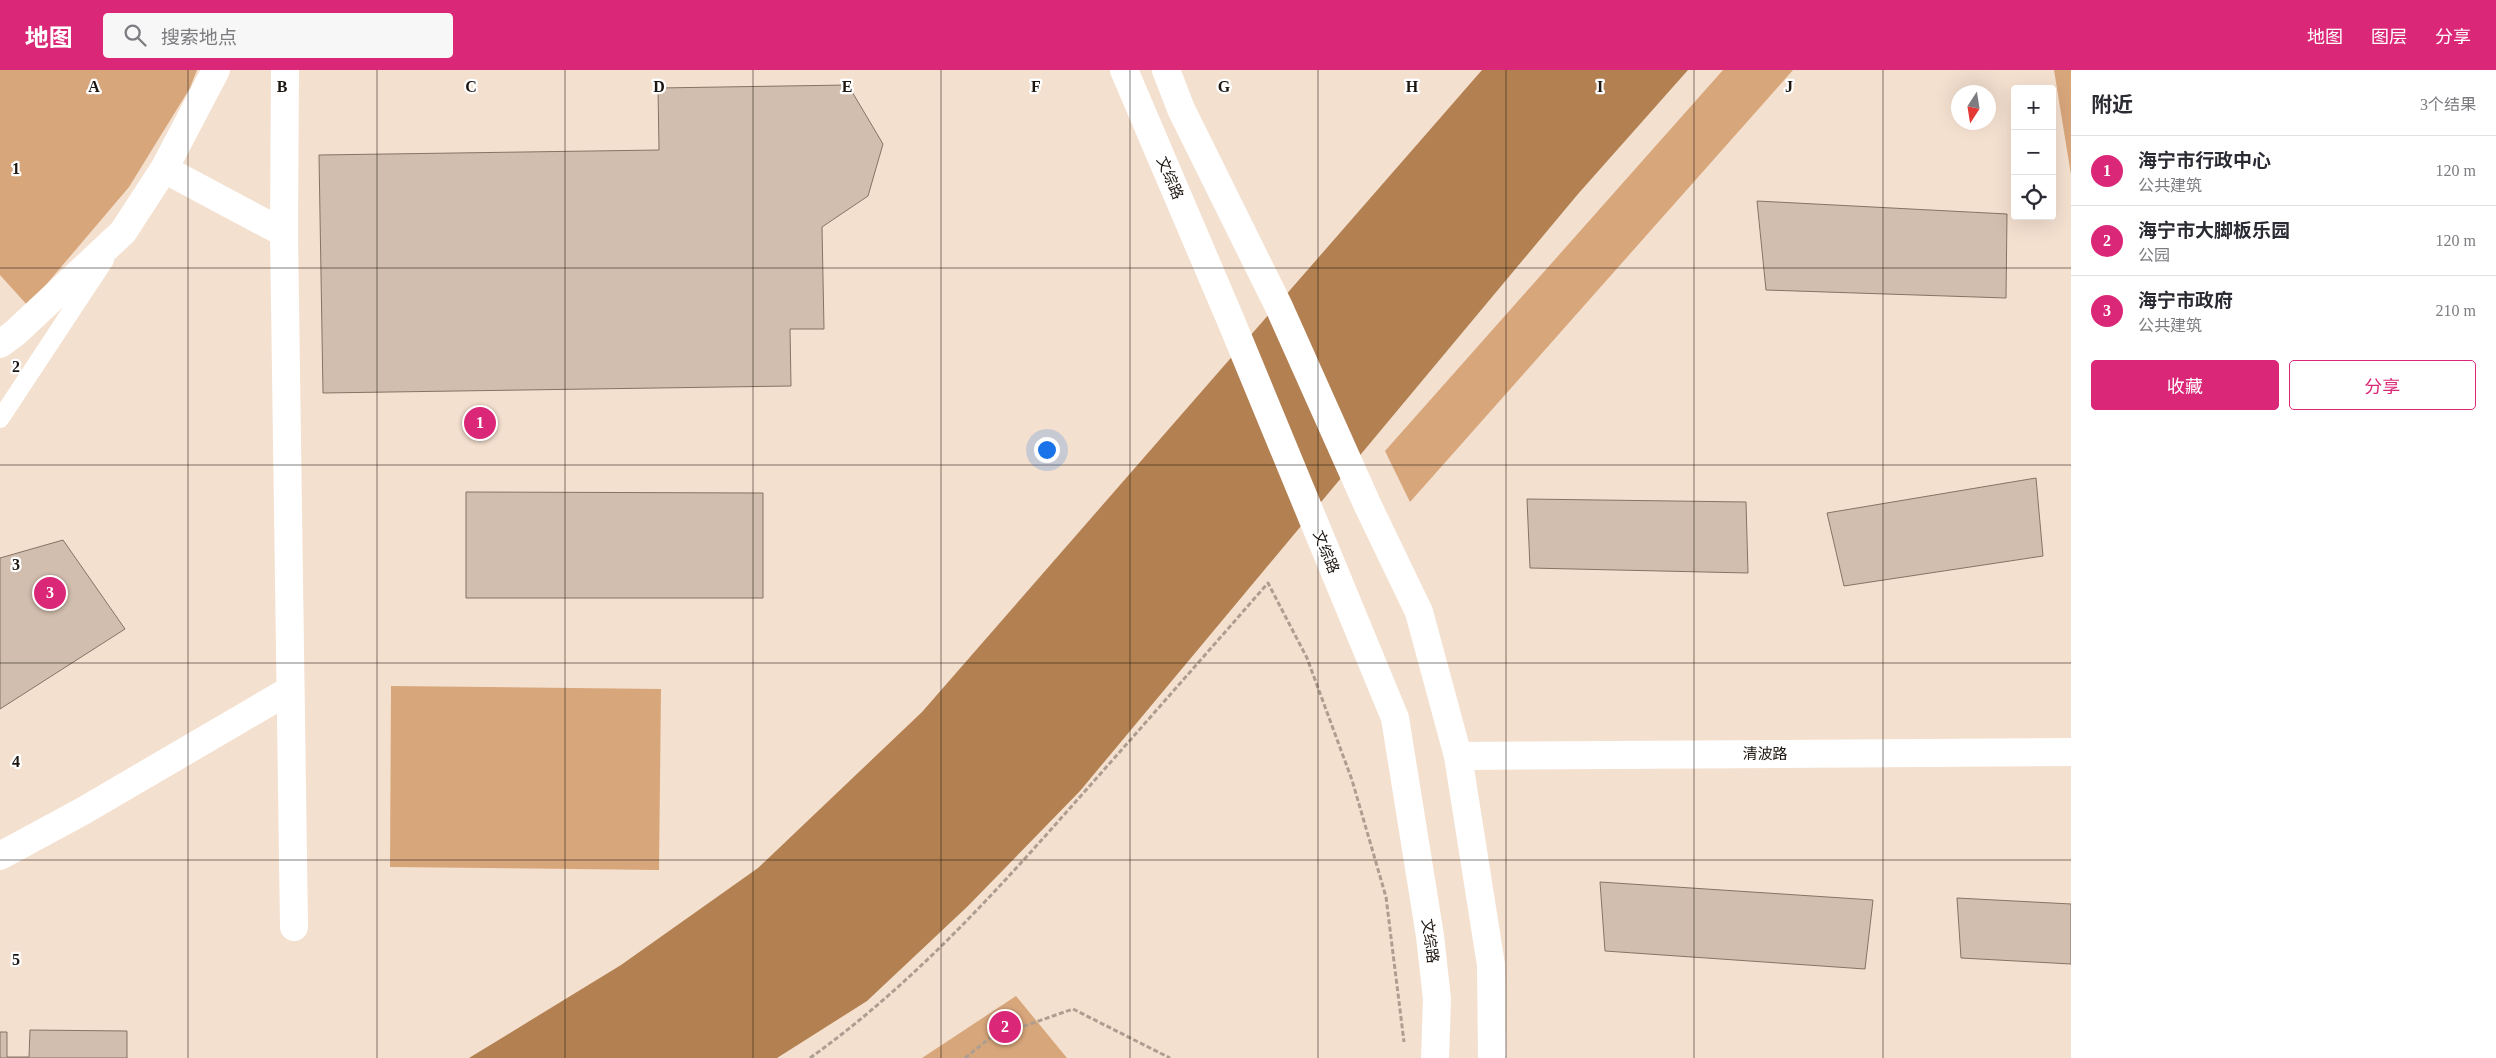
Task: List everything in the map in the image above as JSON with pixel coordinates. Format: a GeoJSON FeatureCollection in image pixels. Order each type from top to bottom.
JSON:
{"type":"FeatureCollection","features":[{"type":"Feature","properties":{"kind":"street"},"geometry":{"type":"LineString","coordinates":[[0,344],[15,333],[123,232],[164,169],[216,70]]}},
{"type":"Feature","properties":{"kind":"street"},"geometry":{"type":"LineString","coordinates":[[285,70],[284,233],[294,927]]}},
{"type":"Feature","properties":{"kind":"street","name":"文综路"},"geometry":{"type":"LineString","coordinates":[[1124,70],[1230,320],[1394,718],[1431,945],[1437,999],[1435,1058]]}},
{"type":"Feature","properties":{"kind":"street"},"geometry":{"type":"LineString","coordinates":[[1166,70],[1181,109],[1279,307],[1368,506],[1419,612],[1458,756],[1491,965],[1492,1058]]}},
{"type":"Feature","properties":{"kind":"street"},"geometry":{"type":"LineString","coordinates":[[164,169],[284,233]]}},
{"type":"Feature","properties":{"kind":"street"},"geometry":{"type":"LineString","coordinates":[[0,856],[83,811],[290,690]]}},
{"type":"Feature","properties":{"kind":"street","name":"清波路"},"geometry":{"type":"LineString","coordinates":[[1458,756],[2071,752]]}},
{"type":"Feature","properties":{"kind":"lane"},"geometry":{"type":"LineString","coordinates":[[0,419],[123,232]]}},
{"type":"Feature","properties":{"kind":"path"},"geometry":{"type":"LineString","coordinates":[[810,1058],[854,1026],[922,967],[1027,857],[1268,583],[1307,658],[1355,789],[1386,896],[1405,1050]]}},
{"type":"Feature","properties":{"kind":"path"},"geometry":{"type":"LineString","coordinates":[[965,1058],[990,1038],[1073,1009],[1170,1058]]}},
{"type":"Feature","properties":{"kind":"shaded area"},"geometry":{"type":"Polygon","coordinates":[[[0,70],[197,70],[190,88],[129,187],[28,306],[0,275],[0,70]]]}},
{"type":"Feature","properties":{"kind":"shaded area"},"geometry":{"type":"Polygon","coordinates":[[[1482,70],[1688,70],[1578,194],[1080,791],[968,906],[867,1001],[777,1058],[469,1058],[621,965],[758,868],[922,712],[1482,70]]]}},
{"type":"Feature","properties":{"kind":"shaded area"},"geometry":{"type":"Polygon","coordinates":[[[1723,70],[1793,70],[1410,502],[1385,451],[1723,70]]]}},
{"type":"Feature","properties":{"kind":"shaded area"},"geometry":{"type":"Polygon","coordinates":[[[2054,70],[2071,70],[2071,175],[2054,70]]]}},
{"type":"Feature","properties":{"kind":"shaded area"},"geometry":{"type":"Polygon","coordinates":[[[391,686],[661,689],[659,870],[390,867],[391,686]]]}},
{"type":"Feature","properties":{"kind":"shaded area"},"geometry":{"type":"Polygon","coordinates":[[[1016,996],[1067,1058],[922,1058],[1016,996]]]}},
{"type":"Feature","properties":{"kind":"building"},"geometry":{"type":"Polygon","coordinates":[[[848,85],[883,144],[868,196],[822,227],[824,329],[790,329],[791,386],[323,393],[319,155],[659,150],[658,88],[848,85]]]}},
{"type":"Feature","properties":{"kind":"building"},"geometry":{"type":"Polygon","coordinates":[[[1757,201],[2007,214],[2006,298],[1766,290],[1757,201]]]}},
{"type":"Feature","properties":{"kind":"building"},"geometry":{"type":"Polygon","coordinates":[[[2036,478],[2043,556],[1844,586],[1827,513],[2036,478]]]}},
{"type":"Feature","properties":{"kind":"building"},"geometry":{"type":"Polygon","coordinates":[[[466,492],[763,493],[763,598],[466,598],[466,492]]]}},
{"type":"Feature","properties":{"kind":"building"},"geometry":{"type":"Polygon","coordinates":[[[1527,499],[1746,502],[1748,573],[1530,568],[1527,499]]]}},
{"type":"Feature","properties":{"kind":"building"},"geometry":{"type":"Polygon","coordinates":[[[63,540],[125,629],[0,709],[0,558],[63,540]]]}},
{"type":"Feature","properties":{"kind":"building"},"geometry":{"type":"Polygon","coordinates":[[[1600,882],[1873,900],[1865,969],[1605,951],[1600,882]]]}},
{"type":"Feature","properties":{"kind":"building"},"geometry":{"type":"Polygon","coordinates":[[[1957,898],[2071,904],[2071,964],[1961,958],[1957,898]]]}},
{"type":"Feature","properties":{"kind":"building"},"geometry":{"type":"Polygon","coordinates":[[[30,1030],[127,1031],[127,1058],[0,1058],[0,1032],[7,1032],[7,1057],[29,1057],[30,1030]]]}},
{"type":"Feature","properties":{"kind":"place","name":"海宁市行政中心"},"geometry":{"type":"Point","coordinates":[480,423]}},
{"type":"Feature","properties":{"kind":"place","name":"海宁市政府"},"geometry":{"type":"Point","coordinates":[50,593]}},
{"type":"Feature","properties":{"kind":"place","name":"海宁市大脚板乐园"},"geometry":{"type":"Point","coordinates":[1005,1027]}}]}
